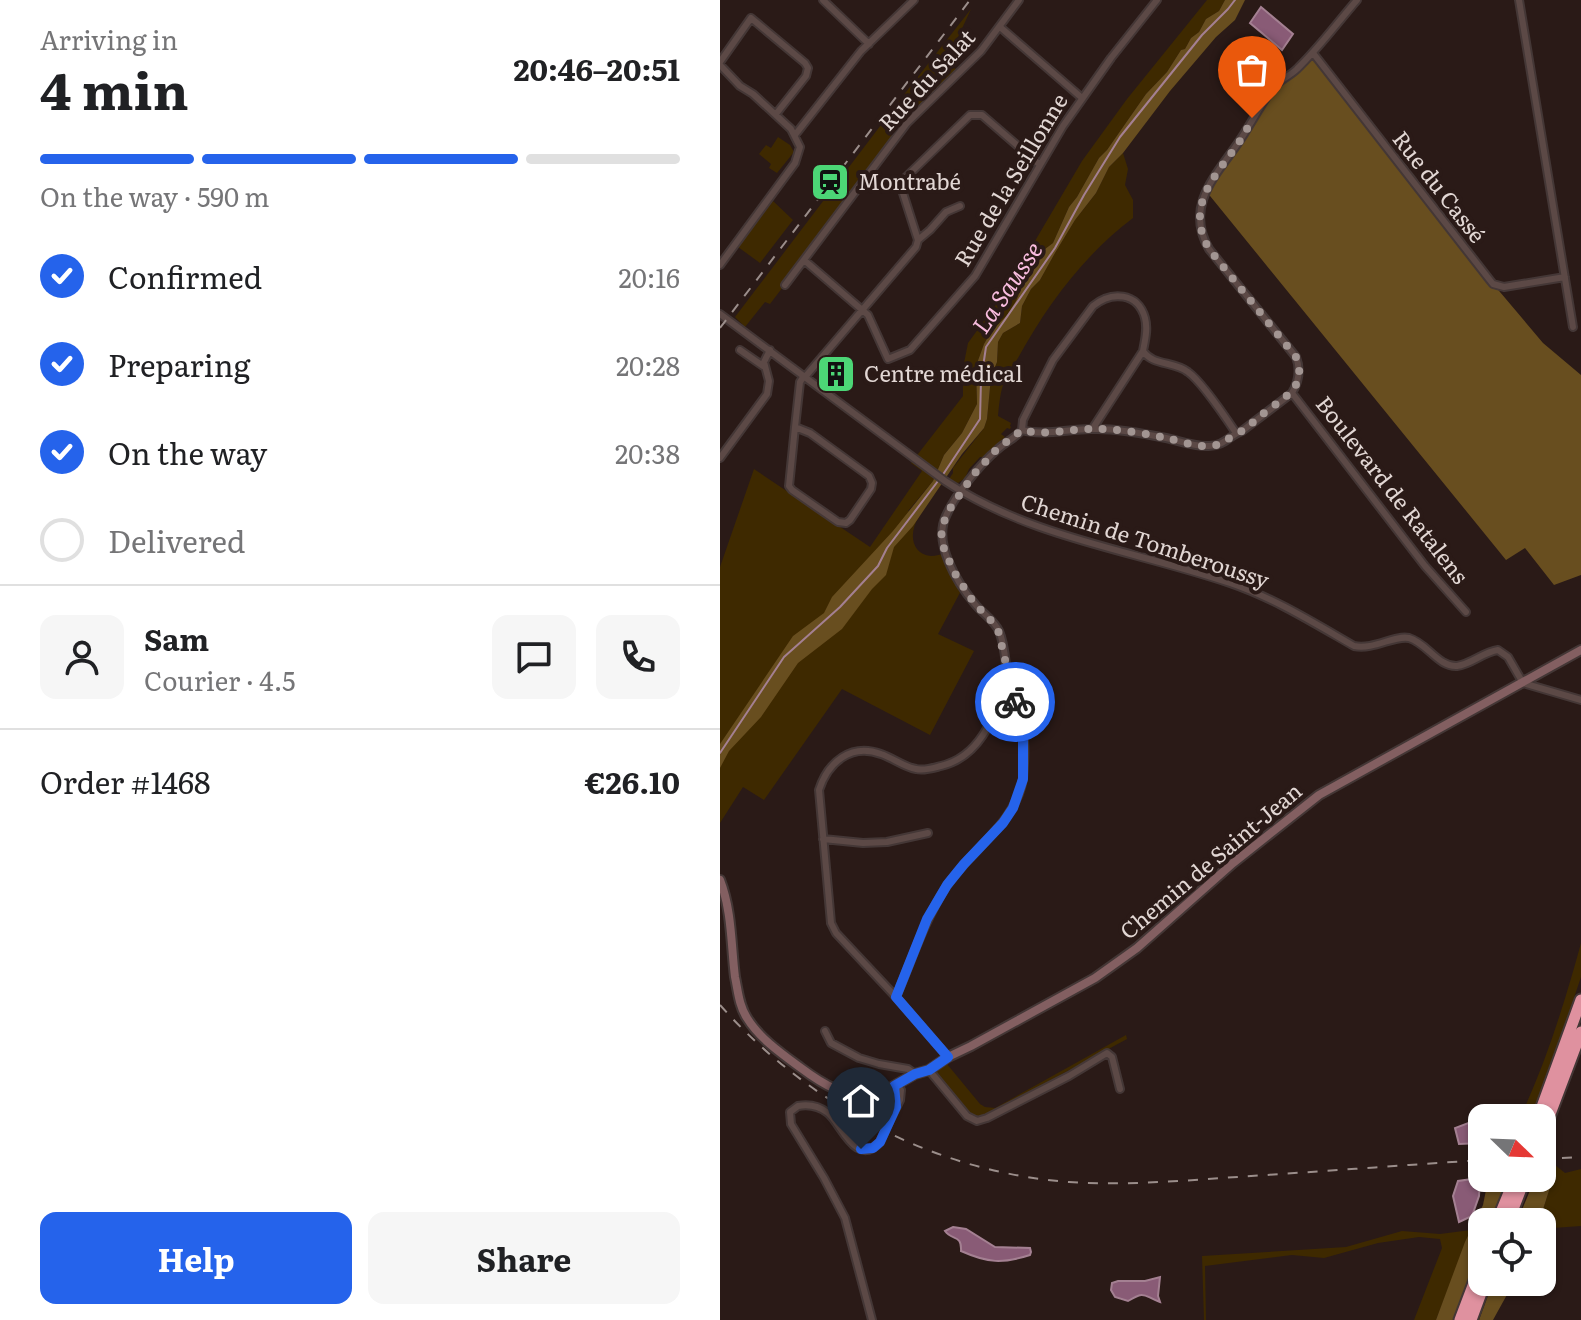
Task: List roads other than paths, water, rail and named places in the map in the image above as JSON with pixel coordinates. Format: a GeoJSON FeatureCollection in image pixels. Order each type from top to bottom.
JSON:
{"type":"FeatureCollection","features":[{"type":"Feature","properties":{"kind":"highway"},"geometry":{"type":"LineString","coordinates":[[1543,1104],[1581,1000]]}},
{"type":"Feature","properties":{"kind":"highway"},"geometry":{"type":"LineString","coordinates":[[1554,1104],[1581,1032]]}},
{"type":"Feature","properties":{"kind":"highway"},"geometry":{"type":"LineString","coordinates":[[1460,1320],[1469,1296]]}},
{"type":"Feature","properties":{"kind":"highway"},"geometry":{"type":"LineString","coordinates":[[1471,1320],[1480,1296]]}},
{"type":"Feature","properties":{"kind":"street"},"geometry":{"type":"LineString","coordinates":[[823,0],[869,44]]}},
{"type":"Feature","properties":{"kind":"street"},"geometry":{"type":"LineString","coordinates":[[795,135],[869,44],[914,0]]}},
{"type":"Feature","properties":{"kind":"street","name":"Rue du Salat"},"geometry":{"type":"LineString","coordinates":[[785,285],[907,123],[981,51],[1019,0]]}},
{"type":"Feature","properties":{"kind":"street","name":"Rue de la Seillonne"},"geometry":{"type":"LineString","coordinates":[[862,310],[868,315],[888,359],[910,350],[975,276],[1082,98],[1157,0]]}},
{"type":"Feature","properties":{"kind":"street","name":"Boulevard de Ratalens"},"geometry":{"type":"LineString","coordinates":[[1357,0],[1294,73],[1275,84],[1252,118],[1206,191],[1200,211],[1202,231],[1209,249],[1296,357],[1299,372],[1292,393],[1425,566],[1466,612]]}},
{"type":"Feature","properties":{"kind":"street"},"geometry":{"type":"LineString","coordinates":[[1519,0],[1573,327]]}},
{"type":"Feature","properties":{"kind":"street"},"geometry":{"type":"LineString","coordinates":[[720,265],[795,163],[800,147],[795,135],[776,114],[740,86],[720,64],[751,18],[808,68],[806,76],[776,114]]}},
{"type":"Feature","properties":{"kind":"street"},"geometry":{"type":"LineString","coordinates":[[1000,27],[1082,98]]}},
{"type":"Feature","properties":{"kind":"street","name":"Rue du Cassé"},"geometry":{"type":"LineString","coordinates":[[1313,53],[1493,284],[1504,287],[1565,277]]}},
{"type":"Feature","properties":{"kind":"street"},"geometry":{"type":"LineString","coordinates":[[795,427],[810,433],[869,476],[871,489],[846,523],[838,522],[789,486],[795,427],[799,398],[806,377],[916,247],[918,240],[902,183],[970,115],[982,115],[1040,165]]}},
{"type":"Feature","properties":{"kind":"street"},"geometry":{"type":"LineString","coordinates":[[918,240],[946,212],[960,206]]}},
{"type":"Feature","properties":{"kind":"street"},"geometry":{"type":"LineString","coordinates":[[804,260],[862,310]]}},
{"type":"Feature","properties":{"kind":"street"},"geometry":{"type":"LineString","coordinates":[[896,997],[927,919],[947,885],[1003,823],[1013,808],[1023,779],[1023,733],[998,630],[974,603],[954,572],[944,549],[943,523],[961,492],[986,460],[1022,430],[1023,420],[1053,360],[1085,315],[1108,296],[1124,296],[1138,303],[1146,323],[1143,351],[1093,428]]}},
{"type":"Feature","properties":{"kind":"street"},"geometry":{"type":"LineString","coordinates":[[720,314],[961,492]]}},
{"type":"Feature","properties":{"kind":"street"},"geometry":{"type":"LineString","coordinates":[[740,350],[764,366]]}},
{"type":"Feature","properties":{"kind":"street"},"geometry":{"type":"LineString","coordinates":[[720,458],[767,394],[769,381],[764,358],[770,350]]}},
{"type":"Feature","properties":{"kind":"street"},"geometry":{"type":"LineString","coordinates":[[1143,351],[1151,360],[1174,365],[1190,373],[1236,433]]}},
{"type":"Feature","properties":{"kind":"street"},"geometry":{"type":"LineString","coordinates":[[1022,430],[1032,433],[1093,428],[1210,446],[1224,443],[1292,393]]}},
{"type":"Feature","properties":{"kind":"street","name":"Chemin de Tomberoussy"},"geometry":{"type":"LineString","coordinates":[[961,492],[1045,530],[1227,582],[1261,595],[1354,646],[1363,648],[1395,639],[1410,639],[1445,663],[1458,666],[1498,650],[1508,657],[1523,683]]}},
{"type":"Feature","properties":{"kind":"street","name":"Chemin de Saint-Jean"},"geometry":{"type":"LineString","coordinates":[[912,1076],[929,1070],[1095,978],[1137,948],[1233,863],[1319,795],[1581,650]]}},
{"type":"Feature","properties":{"kind":"street"},"geometry":{"type":"LineString","coordinates":[[1523,683],[1581,700]]}},
{"type":"Feature","properties":{"kind":"street"},"geometry":{"type":"LineString","coordinates":[[948,1057],[836,933],[831,923],[819,790],[832,765],[860,751],[878,753],[916,769],[953,763],[964,756],[986,732],[1004,687],[1009,684]]}},
{"type":"Feature","properties":{"kind":"street"},"geometry":{"type":"LineString","coordinates":[[823,839],[887,842],[928,833]]}},
{"type":"Feature","properties":{"kind":"street"},"geometry":{"type":"LineString","coordinates":[[720,880],[727,904],[737,990],[746,1017],[768,1042],[825,1084],[845,1094],[884,1096],[912,1076],[908,1069],[859,1058],[831,1043],[825,1031]]}},
{"type":"Feature","properties":{"kind":"street"},"geometry":{"type":"LineString","coordinates":[[929,1070],[967,1116],[977,1121],[1069,1076],[1107,1053],[1112,1057],[1120,1089]]}},
{"type":"Feature","properties":{"kind":"street"},"geometry":{"type":"LineString","coordinates":[[872,1320],[845,1218],[791,1124],[789,1115],[798,1106],[815,1106],[830,1115],[855,1147],[869,1149],[880,1142],[896,1107],[896,1088]]}},
{"type":"Feature","properties":{"kind":"waterway","name":"La Sausse"},"geometry":{"type":"LineString","coordinates":[[942,476],[980,419],[986,347],[1055,248],[1120,137],[1202,35],[1235,0]]}},
{"type":"Feature","properties":{"kind":"waterway","name":"La Sausse"},"geometry":{"type":"LineString","coordinates":[[720,753],[784,657],[840,607],[878,566],[887,548],[938,481]]}},
{"type":"Feature","properties":{"kind":"railway"},"geometry":{"type":"LineString","coordinates":[[720,328],[970,0]]}},
{"type":"Feature","properties":{"kind":"railway"},"geometry":{"type":"LineString","coordinates":[[720,1005],[755,1041],[793,1073],[877,1127],[923,1148],[1019,1176],[1069,1182],[1138,1183],[1468,1161]]}},
{"type":"Feature","properties":{"kind":"railway"},"geometry":{"type":"LineString","coordinates":[[1556,1158],[1581,1157]]}},
{"type":"Feature","properties":{"kind":"place","name":"Montrabé"},"geometry":{"type":"Point","coordinates":[830,182]}},
{"type":"Feature","properties":{"kind":"place","name":"Centre médical"},"geometry":{"type":"Point","coordinates":[836,374]}}]}
